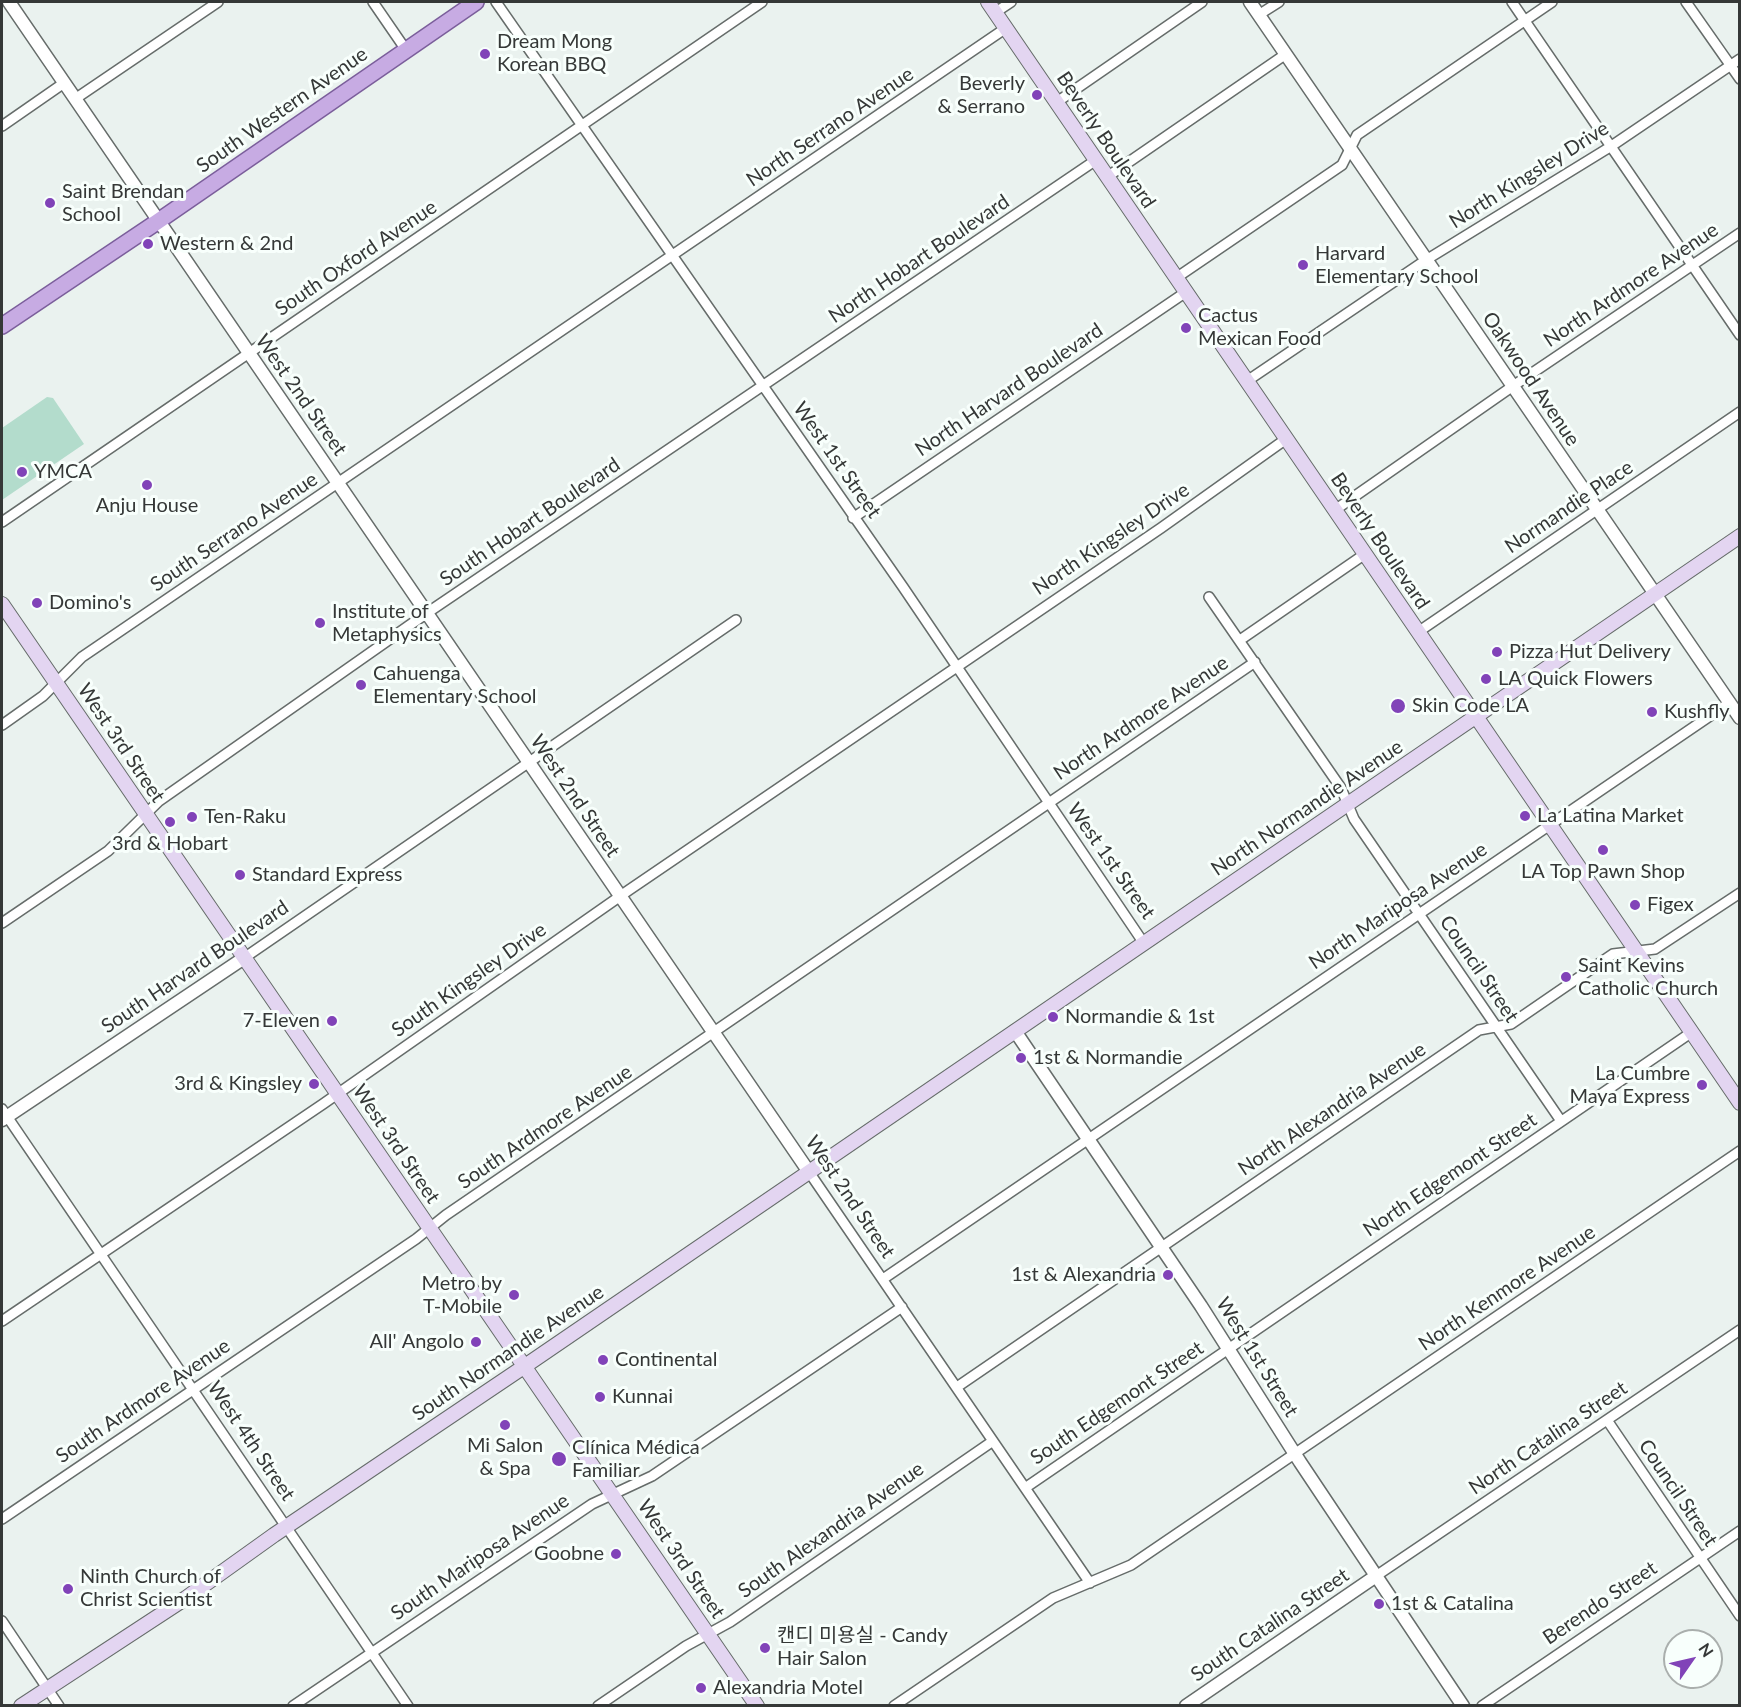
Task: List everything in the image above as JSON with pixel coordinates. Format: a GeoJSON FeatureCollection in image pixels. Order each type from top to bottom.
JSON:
{"type":"FeatureCollection","features":[{"type":"Feature","properties":{"kind":"main road","name":"South Western Avenue"},"geometry":{"type":"LineString","coordinates":[[2,326],[158,222],[476,2]]}},
{"type":"Feature","properties":{"kind":"main road","name":"Beverly Boulevard"},"geometry":{"type":"LineString","coordinates":[[992,7],[1549,824],[1692,1032],[1737,1093]]}},
{"type":"Feature","properties":{"kind":"main road","name":"North Normandie Avenue"},"geometry":{"type":"LineString","coordinates":[[1015,1031],[1740,536]]}},
{"type":"Feature","properties":{"kind":"main road","name":"West 3rd Street"},"geometry":{"type":"LineString","coordinates":[[2,604],[757,1706]]}},
{"type":"Feature","properties":{"kind":"main road","name":"South Normandie Avenue"},"geometry":{"type":"LineString","coordinates":[[21,1706],[186,1598],[287,1526],[1015,1031]]}},
{"type":"Feature","properties":{"kind":"street","name":"West 2nd Street"},"geometry":{"type":"LineString","coordinates":[[9,2],[1090,1583]]}},
{"type":"Feature","properties":{"kind":"street"},"geometry":{"type":"LineString","coordinates":[[75,99],[218,2]]}},
{"type":"Feature","properties":{"kind":"street"},"geometry":{"type":"LineString","coordinates":[[373,2],[406,50]]}},
{"type":"Feature","properties":{"kind":"street","name":"West 1st Street"},"geometry":{"type":"LineString","coordinates":[[495,2],[582,124],[956,666],[1143,942]]}},
{"type":"Feature","properties":{"kind":"street","name":"South Oxford Avenue"},"geometry":{"type":"LineString","coordinates":[[2,522],[762,2]]}},
{"type":"Feature","properties":{"kind":"street"},"geometry":{"type":"LineString","coordinates":[[992,7],[1011,2]]}},
{"type":"Feature","properties":{"kind":"street"},"geometry":{"type":"LineString","coordinates":[[1057,102],[1202,2]]}},
{"type":"Feature","properties":{"kind":"street","name":"Oakwood Avenue"},"geometry":{"type":"LineString","coordinates":[[1250,2],[1740,718]]}},
{"type":"Feature","properties":{"kind":"street"},"geometry":{"type":"LineString","coordinates":[[1260,15],[1280,2]]}},
{"type":"Feature","properties":{"kind":"street"},"geometry":{"type":"LineString","coordinates":[[1512,2],[1740,335]]}},
{"type":"Feature","properties":{"kind":"street"},"geometry":{"type":"LineString","coordinates":[[1176,278],[1342,165],[1357,135],[1552,2]]}},
{"type":"Feature","properties":{"kind":"street"},"geometry":{"type":"LineString","coordinates":[[1686,2],[1740,79]]}},
{"type":"Feature","properties":{"kind":"street","name":"North Serrano Avenue"},"geometry":{"type":"LineString","coordinates":[[673,256],[1006,28]]}},
{"type":"Feature","properties":{"kind":"street"},"geometry":{"type":"LineString","coordinates":[[1107,177],[1286,54]]}},
{"type":"Feature","properties":{"kind":"street","name":"North Kingsley Drive"},"geometry":{"type":"LineString","coordinates":[[1247,381],[1426,260],[1610,147],[1740,59]]}},
{"type":"Feature","properties":{"kind":"street"},"geometry":{"type":"LineString","coordinates":[[2,126],[64,83]]}},
{"type":"Feature","properties":{"kind":"street","name":"North Hobart Boulevard"},"geometry":{"type":"LineString","coordinates":[[763,387],[1096,160]]}},
{"type":"Feature","properties":{"kind":"street","name":"North Ardmore Avenue"},"geometry":{"type":"LineString","coordinates":[[1335,510],[1513,386],[1740,233]]}},
{"type":"Feature","properties":{"kind":"street","name":"South Serrano Avenue"},"geometry":{"type":"LineString","coordinates":[[2,725],[43,696],[82,657],[673,256]]}},
{"type":"Feature","properties":{"kind":"street","name":"North Harvard Boulevard"},"geometry":{"type":"LineString","coordinates":[[853,518],[1186,292]]}},
{"type":"Feature","properties":{"kind":"street","name":"South Hobart Boulevard"},"geometry":{"type":"LineString","coordinates":[[2,923],[108,851],[159,801],[427,614],[763,387]]}},
{"type":"Feature","properties":{"kind":"street","name":"Normandie Place"},"geometry":{"type":"LineString","coordinates":[[1418,632],[1740,412]]}},
{"type":"Feature","properties":{"kind":"street","name":"North Kingsley Drive"},"geometry":{"type":"LineString","coordinates":[[956,666],[1161,528],[1286,439]]}},
{"type":"Feature","properties":{"kind":"street","name":"North Ardmore Avenue"},"geometry":{"type":"LineString","coordinates":[[1240,640],[1365,554]]}},
{"type":"Feature","properties":{"kind":"street","name":"Council Street"},"geometry":{"type":"LineString","coordinates":[[1209,597],[1341,788],[1354,819],[1561,1121]]}},
{"type":"Feature","properties":{"kind":"street","name":"South Harvard Boulevard"},"geometry":{"type":"LineString","coordinates":[[3,1116],[244,958],[736,620]]}},
{"type":"Feature","properties":{"kind":"street","name":"North Ardmore Avenue"},"geometry":{"type":"LineString","coordinates":[[1048,804],[1255,662]]}},
{"type":"Feature","properties":{"kind":"street","name":"South Kingsley Drive"},"geometry":{"type":"LineString","coordinates":[[2,1321],[956,666]]}},
{"type":"Feature","properties":{"kind":"street","name":"North Mariposa Avenue"},"geometry":{"type":"LineString","coordinates":[[1089,1139],[1729,703]]}},
{"type":"Feature","properties":{"kind":"street","name":"South Ardmore Avenue"},"geometry":{"type":"LineString","coordinates":[[2,1519],[1048,804]]}},
{"type":"Feature","properties":{"kind":"street","name":"North Alexandria Avenue"},"geometry":{"type":"LineString","coordinates":[[957,1387],[1479,1030],[1511,1024],[1613,954],[1655,949],[1740,893]]}},
{"type":"Feature","properties":{"kind":"street","name":"West 1st Street"},"geometry":{"type":"LineString","coordinates":[[1015,1031],[1162,1247],[1295,1454],[1463,1706]]}},
{"type":"Feature","properties":{"kind":"street","name":"North Edgemont Street"},"geometry":{"type":"LineString","coordinates":[[1229,1349],[1692,1032]]}},
{"type":"Feature","properties":{"kind":"street","name":"West 4th Street"},"geometry":{"type":"LineString","coordinates":[[3,1116],[102,1254],[408,1706]]}},
{"type":"Feature","properties":{"kind":"street"},"geometry":{"type":"LineString","coordinates":[[883,1279],[1089,1139]]}},
{"type":"Feature","properties":{"kind":"street","name":"North Kenmore Avenue"},"geometry":{"type":"LineString","coordinates":[[894,1706],[1053,1598],[1131,1565],[1740,1151]]}},
{"type":"Feature","properties":{"kind":"street","name":"South Mariposa Avenue"},"geometry":{"type":"LineString","coordinates":[[293,1706],[592,1504],[652,1476],[902,1307]]}},
{"type":"Feature","properties":{"kind":"street","name":"North Catalina Street"},"geometry":{"type":"LineString","coordinates":[[1376,1576],[1740,1330]]}},
{"type":"Feature","properties":{"kind":"street","name":"South Edgemont Street"},"geometry":{"type":"LineString","coordinates":[[1025,1488],[1229,1349]]}},
{"type":"Feature","properties":{"kind":"street","name":"Council Street"},"geometry":{"type":"LineString","coordinates":[[1607,1420],[1740,1616]]}},
{"type":"Feature","properties":{"kind":"street","name":"South Alexandria Avenue"},"geometry":{"type":"LineString","coordinates":[[598,1706],[686,1646],[730,1622],[993,1441]]}},
{"type":"Feature","properties":{"kind":"street","name":"Berendo Street"},"geometry":{"type":"LineString","coordinates":[[1482,1706],[1740,1531]]}},
{"type":"Feature","properties":{"kind":"street","name":"South Catalina Street"},"geometry":{"type":"LineString","coordinates":[[1186,1706],[1376,1576]]}},
{"type":"Feature","properties":{"kind":"street"},"geometry":{"type":"LineString","coordinates":[[2,1621],[60,1706]]}},
{"type":"Feature","properties":{"kind":"green space","name":"YMCA"},"geometry":{"type":"Polygon","coordinates":[[[47,397],[53,398],[84,444],[2,500],[2,428],[47,397]]]}},
{"type":"Feature","properties":{"kind":"place","name":"Dream Mong Korean BBQ"},"geometry":{"type":"Point","coordinates":[485,54]}},
{"type":"Feature","properties":{"kind":"place","name":"Beverly & Serrano"},"geometry":{"type":"Point","coordinates":[1037,95]}},
{"type":"Feature","properties":{"kind":"place","name":"Saint Brendan School"},"geometry":{"type":"Point","coordinates":[50,203]}},
{"type":"Feature","properties":{"kind":"place","name":"Western & 2nd"},"geometry":{"type":"Point","coordinates":[148,244]}},
{"type":"Feature","properties":{"kind":"place","name":"Harvard Elementary School"},"geometry":{"type":"Point","coordinates":[1303,265]}},
{"type":"Feature","properties":{"kind":"place","name":"Cactus Mexican Food"},"geometry":{"type":"Point","coordinates":[1186,328]}},
{"type":"Feature","properties":{"kind":"place","name":"YMCA"},"geometry":{"type":"Point","coordinates":[22,472]}},
{"type":"Feature","properties":{"kind":"place","name":"Anju House"},"geometry":{"type":"Point","coordinates":[147,485]}},
{"type":"Feature","properties":{"kind":"place","name":"Domino's"},"geometry":{"type":"Point","coordinates":[37,603]}},
{"type":"Feature","properties":{"kind":"place","name":"Institute of Metaphysics"},"geometry":{"type":"Point","coordinates":[320,623]}},
{"type":"Feature","properties":{"kind":"place","name":"Pizza Hut Delivery"},"geometry":{"type":"Point","coordinates":[1497,652]}},
{"type":"Feature","properties":{"kind":"place","name":"LA Quick Flowers"},"geometry":{"type":"Point","coordinates":[1486,679]}},
{"type":"Feature","properties":{"kind":"place","name":"Cahuenga Elementary School"},"geometry":{"type":"Point","coordinates":[361,685]}},
{"type":"Feature","properties":{"kind":"place","name":"Skin Code LA"},"geometry":{"type":"Point","coordinates":[1398,706]}},
{"type":"Feature","properties":{"kind":"place","name":"Kushfly"},"geometry":{"type":"Point","coordinates":[1652,712]}},
{"type":"Feature","properties":{"kind":"place","name":"La Latina Market"},"geometry":{"type":"Point","coordinates":[1525,816]}},
{"type":"Feature","properties":{"kind":"place","name":"Ten-Raku"},"geometry":{"type":"Point","coordinates":[192,817]}},
{"type":"Feature","properties":{"kind":"place","name":"3rd & Hobart"},"geometry":{"type":"Point","coordinates":[170,822]}},
{"type":"Feature","properties":{"kind":"place","name":"LA Top Pawn Shop"},"geometry":{"type":"Point","coordinates":[1603,850]}},
{"type":"Feature","properties":{"kind":"place","name":"Standard Express"},"geometry":{"type":"Point","coordinates":[240,875]}},
{"type":"Feature","properties":{"kind":"place","name":"Figex"},"geometry":{"type":"Point","coordinates":[1635,905]}},
{"type":"Feature","properties":{"kind":"place","name":"Saint Kevins Catholic Church"},"geometry":{"type":"Point","coordinates":[1566,977]}},
{"type":"Feature","properties":{"kind":"place","name":"Normandie & 1st"},"geometry":{"type":"Point","coordinates":[1053,1017]}},
{"type":"Feature","properties":{"kind":"place","name":"7-Eleven"},"geometry":{"type":"Point","coordinates":[332,1021]}},
{"type":"Feature","properties":{"kind":"place","name":"1st & Normandie"},"geometry":{"type":"Point","coordinates":[1021,1058]}},
{"type":"Feature","properties":{"kind":"place","name":"3rd & Kingsley"},"geometry":{"type":"Point","coordinates":[314,1084]}},
{"type":"Feature","properties":{"kind":"place","name":"La Cumbre Maya Express"},"geometry":{"type":"Point","coordinates":[1702,1085]}},
{"type":"Feature","properties":{"kind":"place","name":"1st & Alexandria"},"geometry":{"type":"Point","coordinates":[1168,1275]}},
{"type":"Feature","properties":{"kind":"place","name":"Metro by T-Mobile"},"geometry":{"type":"Point","coordinates":[514,1295]}},
{"type":"Feature","properties":{"kind":"place","name":"All' Angolo"},"geometry":{"type":"Point","coordinates":[476,1342]}},
{"type":"Feature","properties":{"kind":"place","name":"Continental"},"geometry":{"type":"Point","coordinates":[603,1360]}},
{"type":"Feature","properties":{"kind":"place","name":"Kunnai"},"geometry":{"type":"Point","coordinates":[600,1397]}},
{"type":"Feature","properties":{"kind":"place","name":"Mi Salon & Spa"},"geometry":{"type":"Point","coordinates":[505,1425]}},
{"type":"Feature","properties":{"kind":"place","name":"Clínica Médica Familiar"},"geometry":{"type":"Point","coordinates":[559,1459]}},
{"type":"Feature","properties":{"kind":"place","name":"Goobne"},"geometry":{"type":"Point","coordinates":[616,1554]}},
{"type":"Feature","properties":{"kind":"place","name":"Ninth Church of Christ Scientist"},"geometry":{"type":"Point","coordinates":[68,1589]}},
{"type":"Feature","properties":{"kind":"place","name":"1st & Catalina"},"geometry":{"type":"Point","coordinates":[1379,1604]}},
{"type":"Feature","properties":{"kind":"place","name":"캔디 미용실 - Candy Hair Salon"},"geometry":{"type":"Point","coordinates":[765,1648]}},
{"type":"Feature","properties":{"kind":"place","name":"Alexandria Motel"},"geometry":{"type":"Point","coordinates":[701,1688]}}]}
